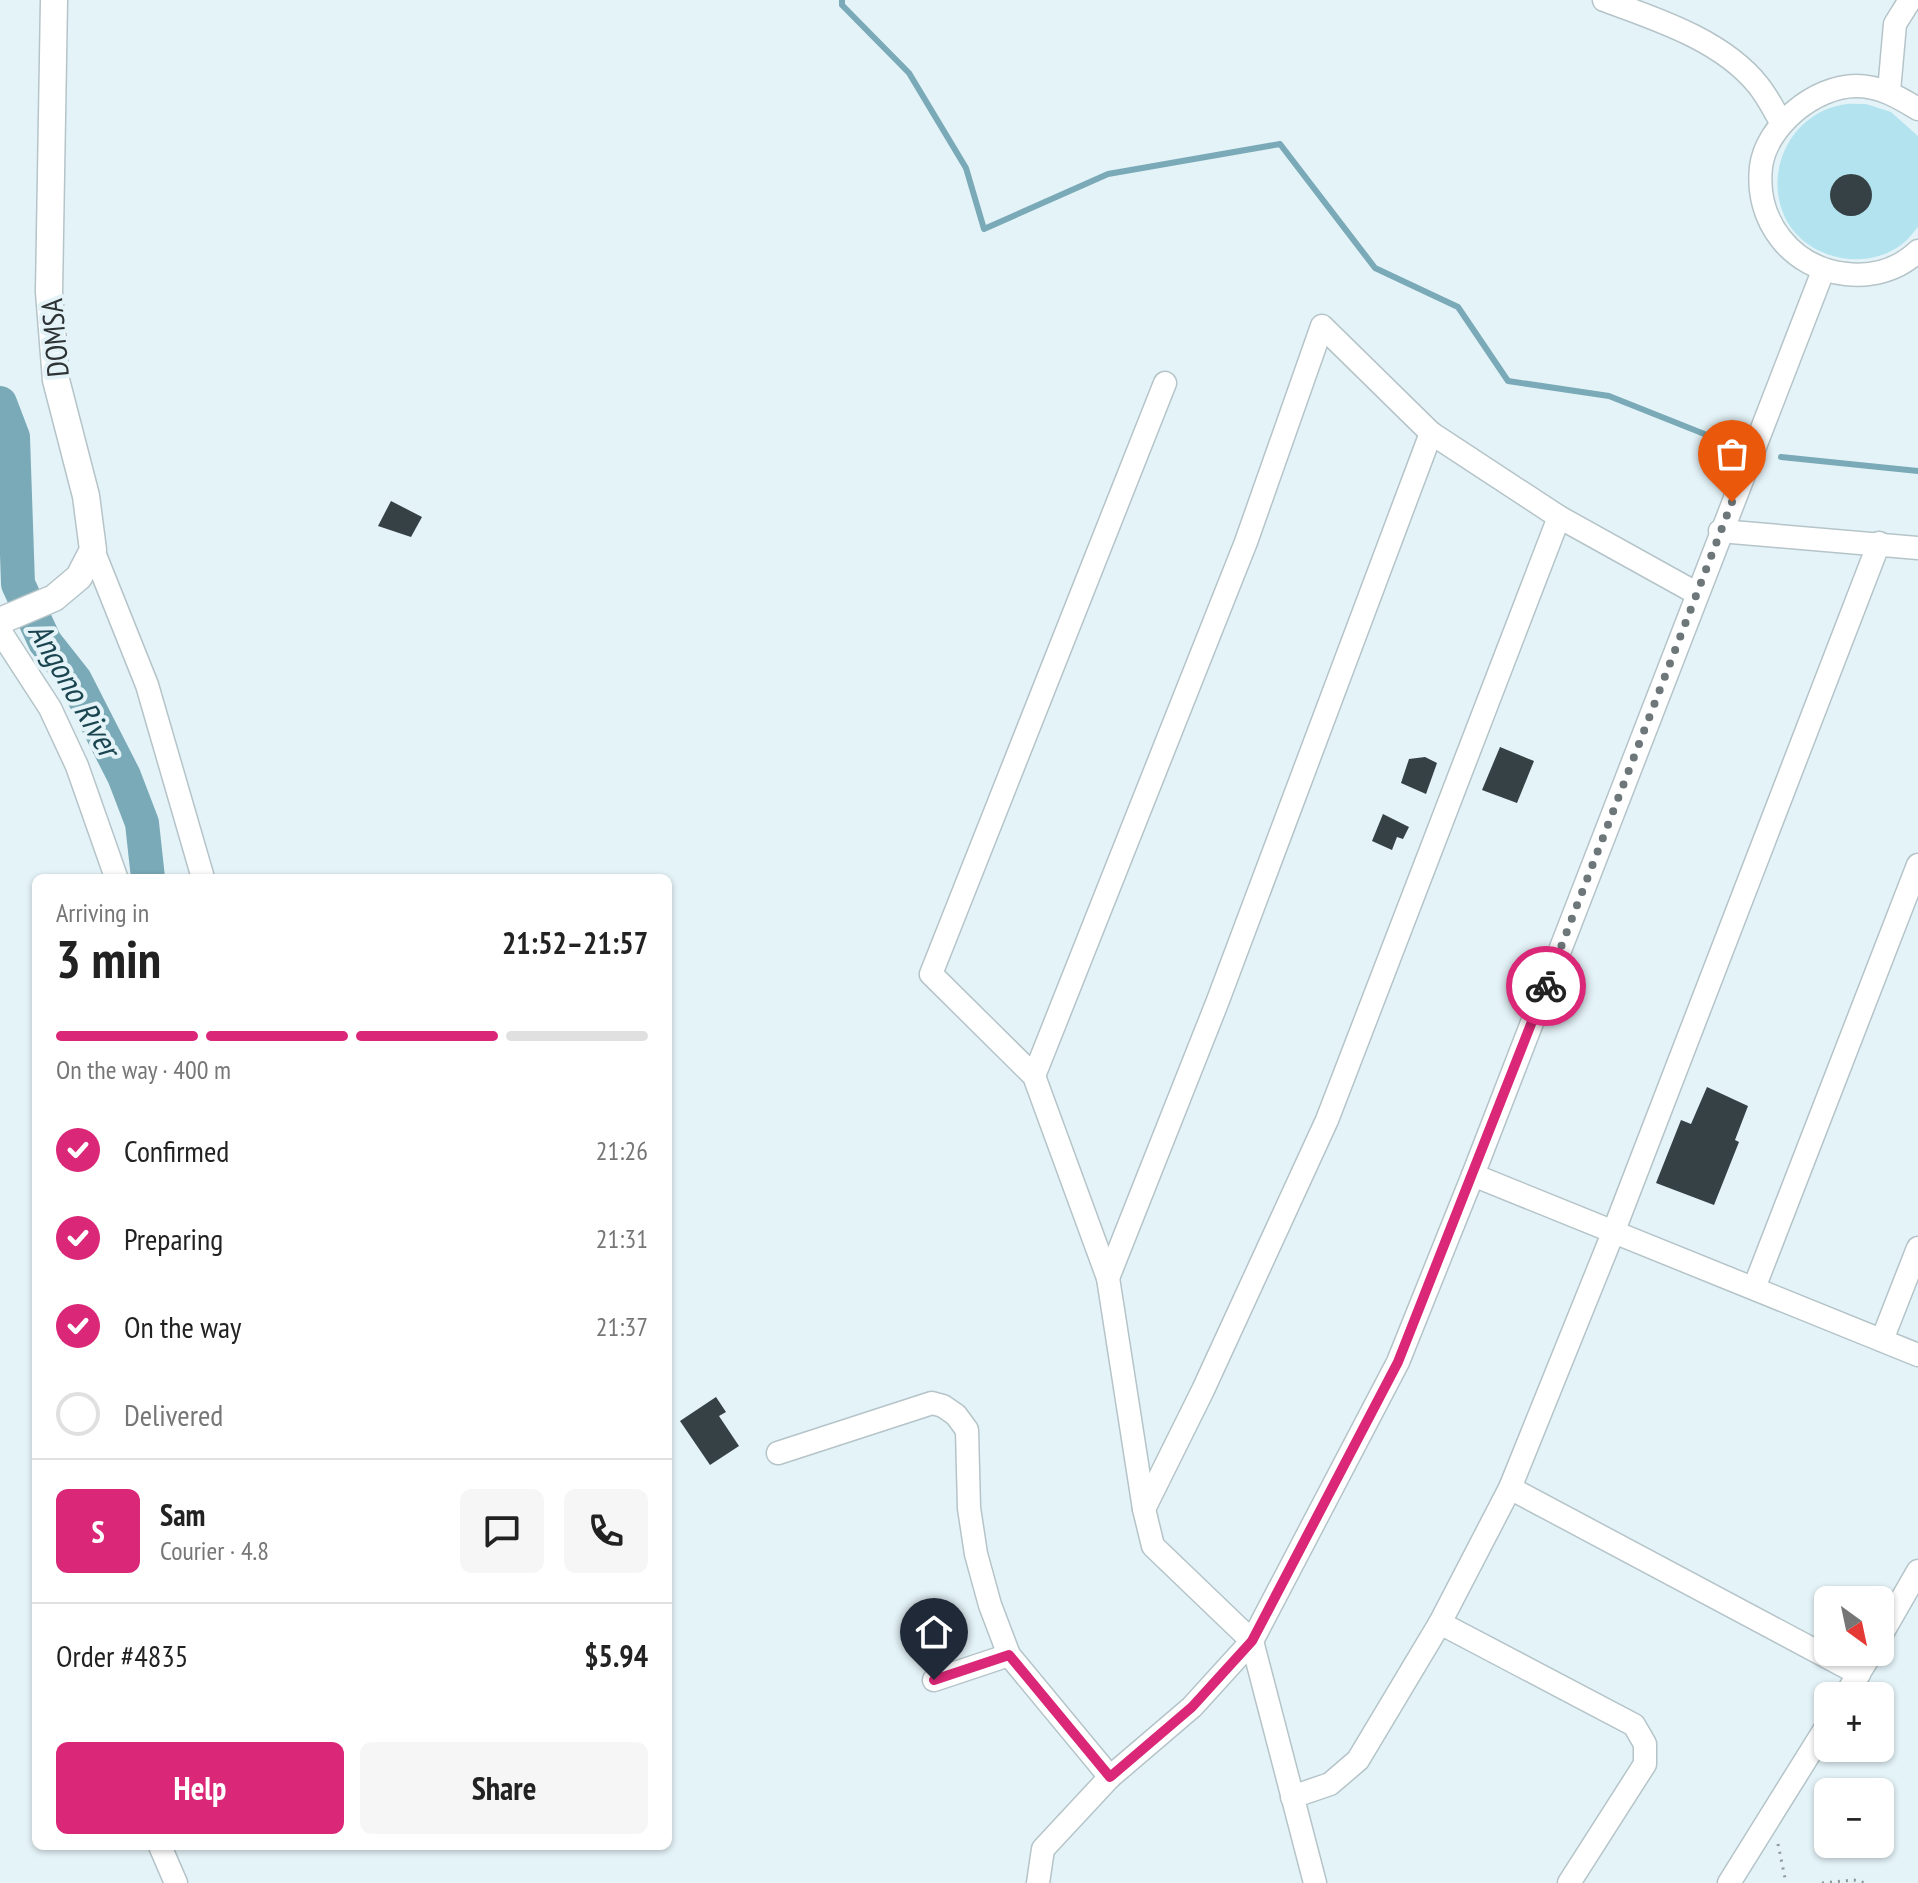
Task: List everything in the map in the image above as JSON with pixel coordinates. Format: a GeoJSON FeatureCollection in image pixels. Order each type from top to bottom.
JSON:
{"type":"FeatureCollection","features":[{"type":"Feature","properties":{"kind":"main road","name":"DOMSA"},"geometry":{"type":"LineString","coordinates":[[54,0],[50,307],[56,380],[86,496],[93,550]]}},
{"type":"Feature","properties":{"kind":"main road"},"geometry":{"type":"LineString","coordinates":[[5,623],[54,598],[79,577],[93,550]]}},
{"type":"Feature","properties":{"kind":"street"},"geometry":{"type":"LineString","coordinates":[[1604,0],[1657,20],[1729,57],[1758,84],[1781,122]]}},
{"type":"Feature","properties":{"kind":"street"},"geometry":{"type":"LineString","coordinates":[[1889,91],[1895,24],[1910,0]]}},
{"type":"Feature","properties":{"kind":"street"},"geometry":{"type":"LineString","coordinates":[[1914,265],[1866,277],[1823,271],[1791,253],[1764,211],[1761,166],[1781,122],[1820,93],[1855,86],[1889,91],[1918,109]]}},
{"type":"Feature","properties":{"kind":"street"},"geometry":{"type":"LineString","coordinates":[[1038,1883],[1043,1849],[1110,1777],[1192,1707],[1252,1641],[1398,1362],[1823,271]]}},
{"type":"Feature","properties":{"kind":"street"},"geometry":{"type":"LineString","coordinates":[[1034,1076],[1246,542],[1322,326],[1431,433],[1559,517],[1696,593]]}},
{"type":"Feature","properties":{"kind":"street"},"geometry":{"type":"LineString","coordinates":[[1165,383],[931,974],[1034,1076],[1108,1278],[1144,1509],[1153,1546],[1252,1641],[1315,1883]]}},
{"type":"Feature","properties":{"kind":"street"},"geometry":{"type":"LineString","coordinates":[[1108,1278],[1217,1003],[1431,433]]}},
{"type":"Feature","properties":{"kind":"street"},"geometry":{"type":"LineString","coordinates":[[1144,1509],[1203,1390],[1327,1120],[1559,517]]}},
{"type":"Feature","properties":{"kind":"street"},"geometry":{"type":"LineString","coordinates":[[1720,531],[1918,548]]}},
{"type":"Feature","properties":{"kind":"street"},"geometry":{"type":"LineString","coordinates":[[1292,1797],[1330,1784],[1358,1760],[1440,1623],[1510,1488],[1613,1233],[1879,543]]}},
{"type":"Feature","properties":{"kind":"street"},"geometry":{"type":"LineString","coordinates":[[93,550],[147,685],[202,874]]}},
{"type":"Feature","properties":{"kind":"street"},"geometry":{"type":"LineString","coordinates":[[5,623],[77,766],[115,874]]}},
{"type":"Feature","properties":{"kind":"street"},"geometry":{"type":"LineString","coordinates":[[1754,1288],[1918,865]]}},
{"type":"Feature","properties":{"kind":"street"},"geometry":{"type":"LineString","coordinates":[[1473,1175],[1918,1355]]}},
{"type":"Feature","properties":{"kind":"street"},"geometry":{"type":"LineString","coordinates":[[1882,1340],[1918,1248]]}},
{"type":"Feature","properties":{"kind":"street"},"geometry":{"type":"LineString","coordinates":[[778,1453],[932,1403],[956,1415],[967,1430],[969,1508],[976,1554],[990,1605],[1009,1655],[1110,1777]]}},
{"type":"Feature","properties":{"kind":"street"},"geometry":{"type":"LineString","coordinates":[[1510,1488],[1859,1674]]}},
{"type":"Feature","properties":{"kind":"street"},"geometry":{"type":"LineString","coordinates":[[1894,1613],[1918,1571]]}},
{"type":"Feature","properties":{"kind":"street"},"geometry":{"type":"LineString","coordinates":[[1440,1623],[1634,1725],[1645,1744],[1645,1764],[1569,1883]]}},
{"type":"Feature","properties":{"kind":"street"},"geometry":{"type":"LineString","coordinates":[[934,1680],[1009,1655]]}},
{"type":"Feature","properties":{"kind":"street"},"geometry":{"type":"LineString","coordinates":[[1854,1682],[1864,1666]]}},
{"type":"Feature","properties":{"kind":"street"},"geometry":{"type":"LineString","coordinates":[[1729,1883],[1814,1747]]}},
{"type":"Feature","properties":{"kind":"street"},"geometry":{"type":"LineString","coordinates":[[162,1850],[176,1883]]}},
{"type":"Feature","properties":{"kind":"path"},"geometry":{"type":"LineString","coordinates":[[1770,1818],[1786,1883]]}},
{"type":"Feature","properties":{"kind":"path"},"geometry":{"type":"LineString","coordinates":[[1822,1883],[1854,1880],[1866,1883]]}},
{"type":"Feature","properties":{"kind":"shaded area"},"geometry":{"type":"Polygon","coordinates":[[[1866,104],[1891,112],[1918,136],[1918,227],[1903,243],[1885,254],[1850,259],[1816,249],[1790,226],[1782,210],[1778,176],[1788,144],[1797,130],[1810,119],[1824,110],[1841,105],[1866,104]]]}},
{"type":"Feature","properties":{"kind":"building"},"geometry":{"type":"Polygon","coordinates":[[[1851,174],[1866,180],[1872,195],[1866,210],[1851,216],[1836,210],[1830,195],[1836,180],[1851,174]]]}},
{"type":"Feature","properties":{"kind":"building"},"geometry":{"type":"Polygon","coordinates":[[[391,501],[422,517],[411,537],[378,526],[391,501]]]}},
{"type":"Feature","properties":{"kind":"building"},"geometry":{"type":"Polygon","coordinates":[[[1500,747],[1534,761],[1517,803],[1482,790],[1500,747]]]}},
{"type":"Feature","properties":{"kind":"building"},"geometry":{"type":"Polygon","coordinates":[[[1425,757],[1437,763],[1426,794],[1401,783],[1409,759],[1425,757]]]}},
{"type":"Feature","properties":{"kind":"building"},"geometry":{"type":"Polygon","coordinates":[[[1383,814],[1409,827],[1403,839],[1397,837],[1392,850],[1372,841],[1383,814]]]}},
{"type":"Feature","properties":{"kind":"building"},"geometry":{"type":"Polygon","coordinates":[[[1707,1087],[1748,1106],[1735,1140],[1739,1142],[1714,1205],[1656,1183],[1681,1120],[1691,1124],[1707,1087]]]}},
{"type":"Feature","properties":{"kind":"building"},"geometry":{"type":"Polygon","coordinates":[[[716,1397],[726,1412],[719,1416],[739,1446],[710,1465],[680,1421],[716,1397]]]}},
{"type":"Feature","properties":{"kind":"waterway"},"geometry":{"type":"LineString","coordinates":[[842,0],[842,5],[909,73],[966,168],[984,229],[1108,174],[1280,144],[1375,268],[1458,307],[1508,381],[1609,396],[1717,439]]}},
{"type":"Feature","properties":{"kind":"waterway","name":"Angono River"},"geometry":{"type":"LineString","coordinates":[[0,403],[13,437],[18,584],[45,642],[75,680],[124,776],[142,823],[148,874]]}},
{"type":"Feature","properties":{"kind":"waterway"},"geometry":{"type":"LineString","coordinates":[[1781,457],[1918,471]]}},
{"type":"Feature","properties":{"kind":"way so far"},"geometry":{"type":"LineString","coordinates":[[1546,986],[1732,502]]}},
{"type":"Feature","properties":{"kind":"route"},"geometry":{"type":"LineString","coordinates":[[934,1680],[1009,1655],[1110,1777],[1192,1707],[1252,1641],[1398,1362],[1546,986]]}}]}
